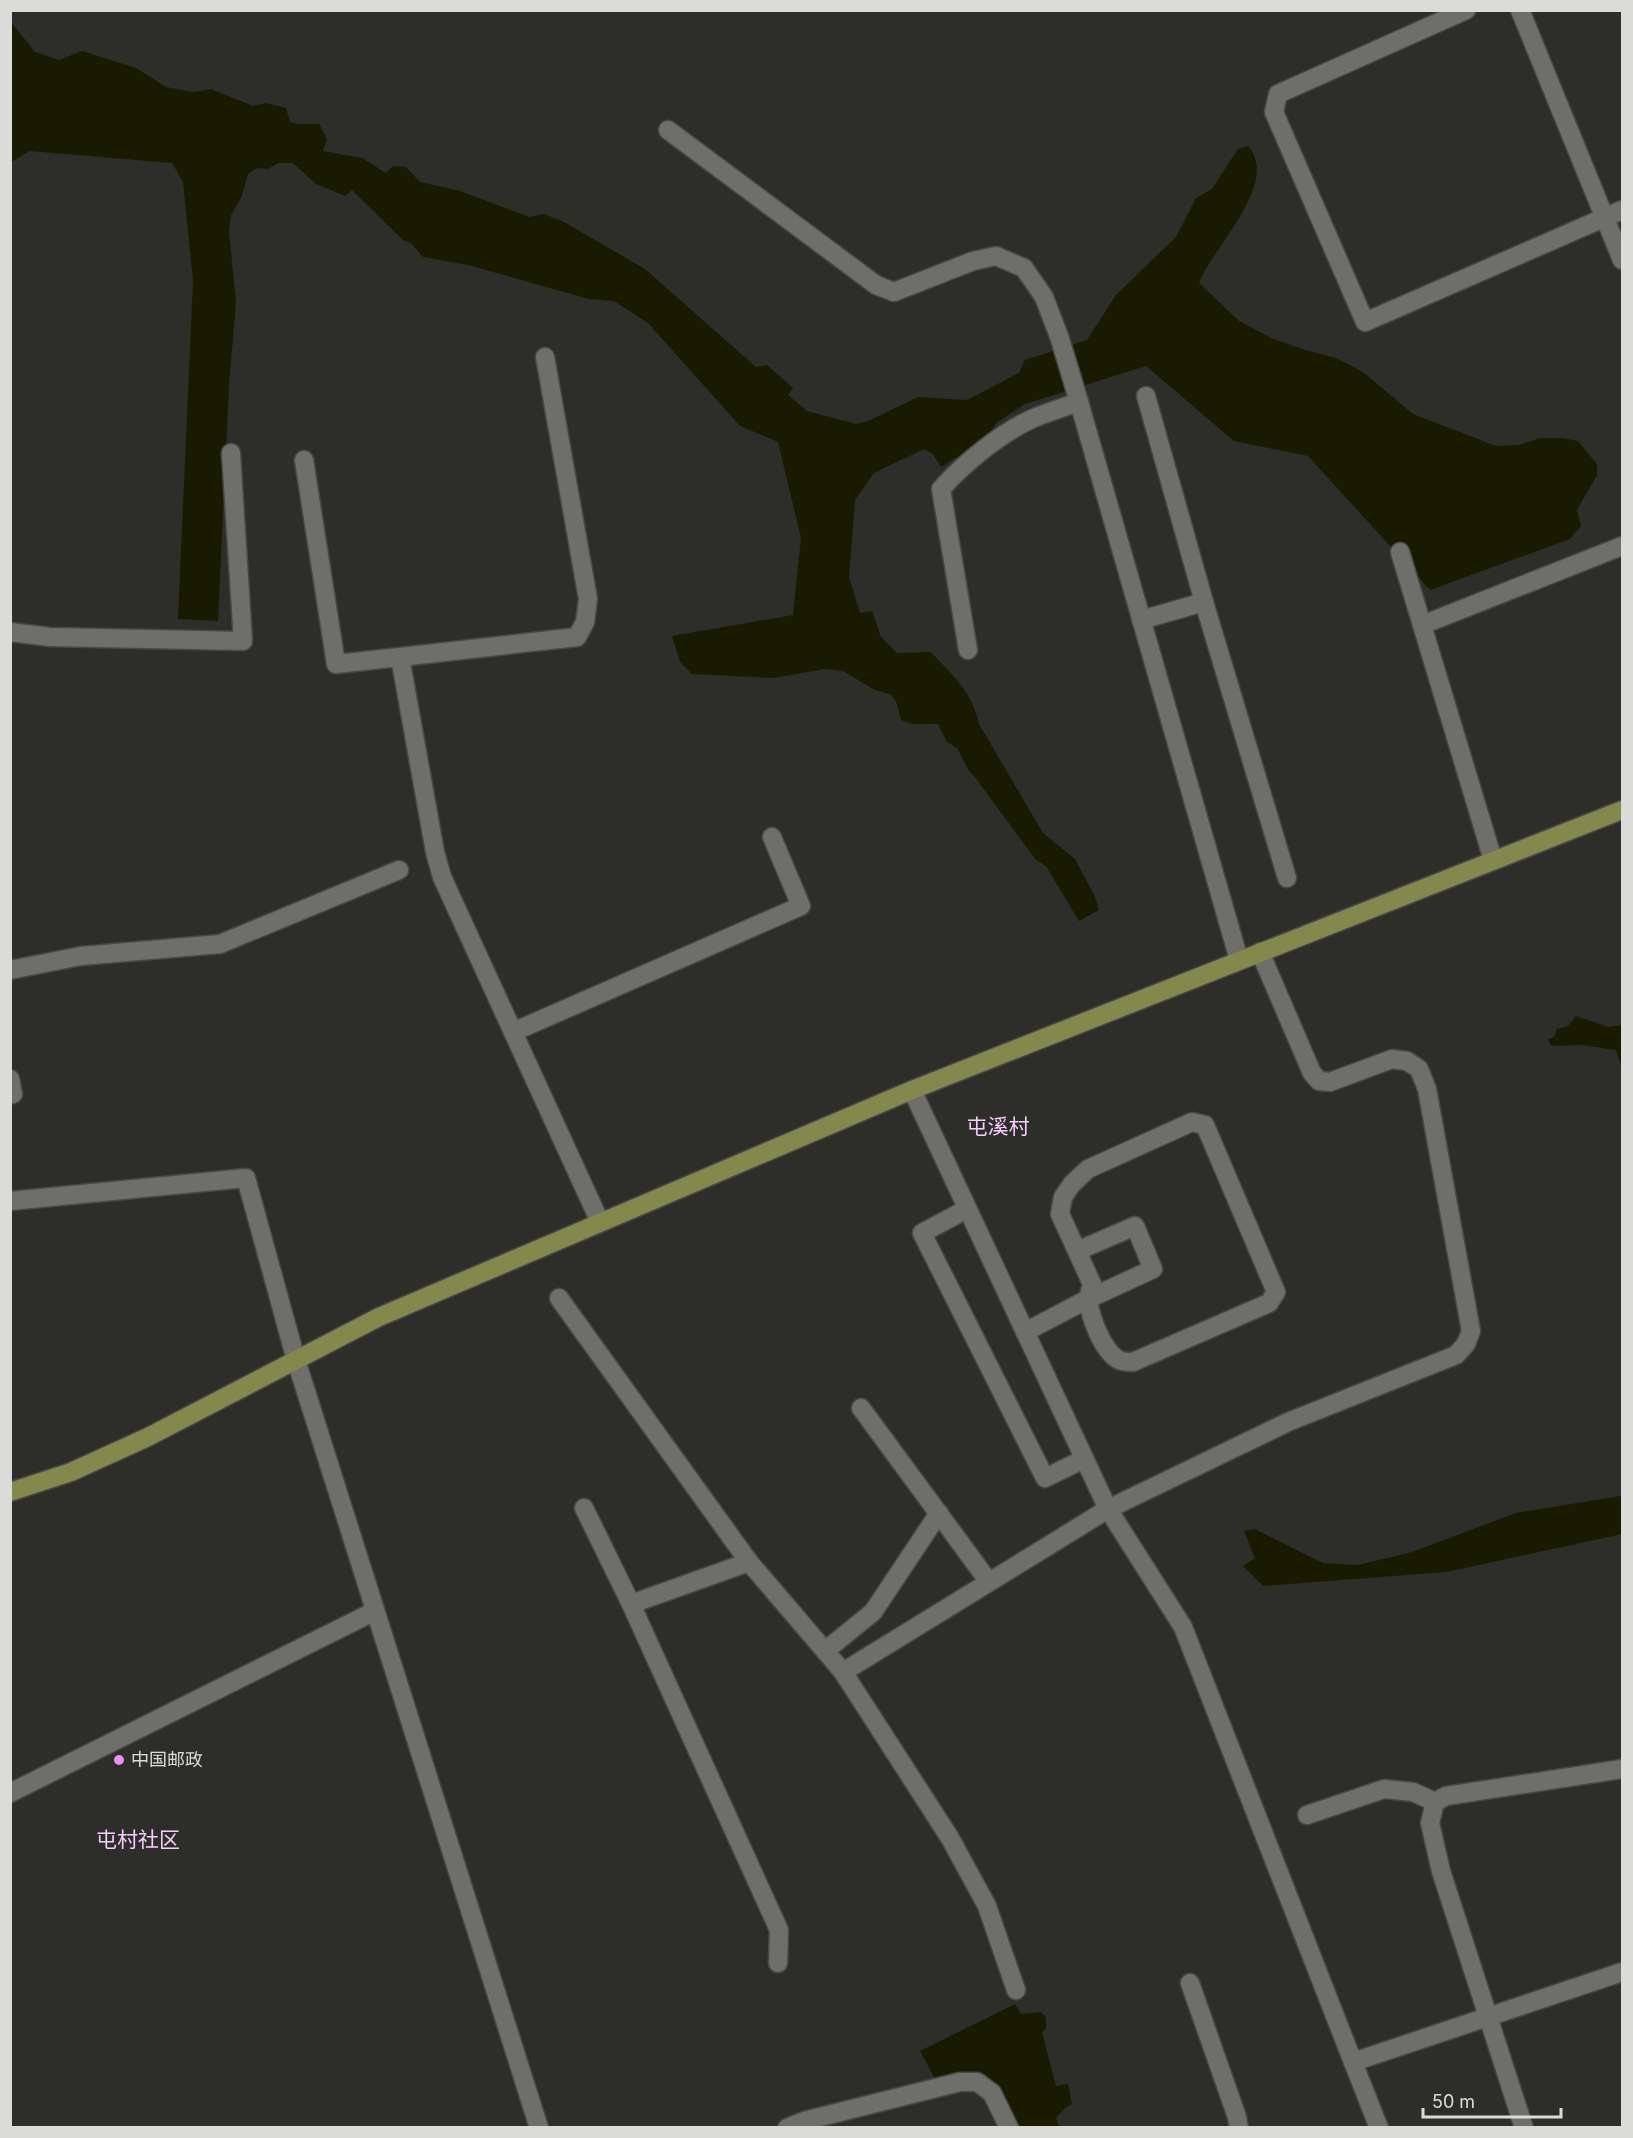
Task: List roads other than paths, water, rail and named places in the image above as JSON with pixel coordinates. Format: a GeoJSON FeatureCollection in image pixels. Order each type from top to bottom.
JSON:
{"type":"FeatureCollection","features":[{"type":"Feature","properties":{"kind":"main road"},"geometry":{"type":"LineString","coordinates":[[10,1492],[71,1472],[148,1437],[379,1317],[912,1090],[1623,810]]}},
{"type":"Feature","properties":{"kind":"street"},"geometry":{"type":"LineString","coordinates":[[1466,10],[1278,94],[1274,112],[1365,322],[1623,210]]}},
{"type":"Feature","properties":{"kind":"street"},"geometry":{"type":"LineString","coordinates":[[1520,10],[1623,260]]}},
{"type":"Feature","properties":{"kind":"street"},"geometry":{"type":"LineString","coordinates":[[668,130],[876,285],[894,292],[973,261],[996,256],[1024,268],[1044,297],[1060,339],[1077,396],[1239,960]]}},
{"type":"Feature","properties":{"kind":"street"},"geometry":{"type":"LineString","coordinates":[[304,460],[336,664],[577,637],[585,621],[588,599],[545,357]]}},
{"type":"Feature","properties":{"kind":"street"},"geometry":{"type":"LineString","coordinates":[[968,650],[941,489],[959,469],[990,446],[1032,419],[1077,396]]}},
{"type":"Feature","properties":{"kind":"street"},"geometry":{"type":"LineString","coordinates":[[1146,396],[1204,602],[1287,878]]}},
{"type":"Feature","properties":{"kind":"street"},"geometry":{"type":"LineString","coordinates":[[10,632],[50,637],[243,641],[231,453]]}},
{"type":"Feature","properties":{"kind":"street"},"geometry":{"type":"LineString","coordinates":[[1422,625],[1623,546]]}},
{"type":"Feature","properties":{"kind":"street"},"geometry":{"type":"LineString","coordinates":[[1400,552],[1493,860]]}},
{"type":"Feature","properties":{"kind":"street"},"geometry":{"type":"LineString","coordinates":[[1141,620],[1204,602]]}},
{"type":"Feature","properties":{"kind":"street"},"geometry":{"type":"LineString","coordinates":[[400,657],[435,852],[442,877],[600,1222]]}},
{"type":"Feature","properties":{"kind":"street"},"geometry":{"type":"LineString","coordinates":[[513,1032],[801,906],[772,837]]}},
{"type":"Feature","properties":{"kind":"street"},"geometry":{"type":"LineString","coordinates":[[10,970],[81,956],[220,944],[399,870]]}},
{"type":"Feature","properties":{"kind":"street"},"geometry":{"type":"LineString","coordinates":[[843,1672],[1108,1509],[1288,1422],[1456,1355],[1466,1344],[1471,1331],[1427,1089],[1419,1069],[1407,1061],[1392,1059],[1330,1082],[1319,1081],[1312,1073],[1260,952]]}},
{"type":"Feature","properties":{"kind":"street"},"geometry":{"type":"LineString","coordinates":[[10,1079],[13,1094],[10,1094]]}},
{"type":"Feature","properties":{"kind":"street"},"geometry":{"type":"LineString","coordinates":[[912,1090],[1108,1509],[1183,1627],[1379,2127]]}},
{"type":"Feature","properties":{"kind":"street"},"geometry":{"type":"LineString","coordinates":[[1192,1122],[1205,1125],[1276,1292],[1269,1304],[1133,1362],[1120,1361],[1107,1352],[1089,1311],[1088,1299],[1092,1284],[1060,1214],[1063,1197],[1072,1184],[1088,1169],[1192,1122]]}},
{"type":"Feature","properties":{"kind":"street"},"geometry":{"type":"LineString","coordinates":[[10,1201],[246,1178],[296,1360],[539,2127]]}},
{"type":"Feature","properties":{"kind":"street"},"geometry":{"type":"LineString","coordinates":[[967,1209],[922,1233],[1046,1478],[1084,1459]]}},
{"type":"Feature","properties":{"kind":"street"},"geometry":{"type":"LineString","coordinates":[[1025,1332],[1153,1269],[1135,1226],[1077,1251]]}},
{"type":"Feature","properties":{"kind":"street"},"geometry":{"type":"LineString","coordinates":[[559,1298],[749,1562],[843,1672],[950,1838],[982,1896],[1016,1990]]}},
{"type":"Feature","properties":{"kind":"street"},"geometry":{"type":"LineString","coordinates":[[861,1408],[989,1582]]}},
{"type":"Feature","properties":{"kind":"street"},"geometry":{"type":"LineString","coordinates":[[584,1508],[631,1604],[779,1930],[778,1963]]}},
{"type":"Feature","properties":{"kind":"street"},"geometry":{"type":"LineString","coordinates":[[825,1651],[873,1612],[939,1513]]}},
{"type":"Feature","properties":{"kind":"street"},"geometry":{"type":"LineString","coordinates":[[631,1604],[749,1562]]}},
{"type":"Feature","properties":{"kind":"street"},"geometry":{"type":"LineString","coordinates":[[10,1792],[375,1611]]}},
{"type":"Feature","properties":{"kind":"street"},"geometry":{"type":"LineString","coordinates":[[1524,2127],[1441,1871],[1430,1823],[1435,1802],[1446,1796],[1623,1769]]}},
{"type":"Feature","properties":{"kind":"street"},"geometry":{"type":"LineString","coordinates":[[1307,1815],[1384,1789],[1413,1792],[1435,1802]]}},
{"type":"Feature","properties":{"kind":"street"},"geometry":{"type":"LineString","coordinates":[[1353,2062],[1623,1972]]}},
{"type":"Feature","properties":{"kind":"street"},"geometry":{"type":"LineString","coordinates":[[1190,1983],[1238,2117],[1239,2127]]}},
{"type":"Feature","properties":{"kind":"street"},"geometry":{"type":"LineString","coordinates":[[799,2125],[960,2082],[977,2082],[992,2094],[1009,2127]]}},
{"type":"Feature","properties":{"kind":"place","name":"中国邮政"},"geometry":{"type":"Point","coordinates":[119,1760]}},
{"type":"Feature","properties":{"kind":"district","name":"屯溪村"},"geometry":{"type":"Point","coordinates":[998,1127]}},
{"type":"Feature","properties":{"kind":"district","name":"屯村社区"},"geometry":{"type":"Point","coordinates":[138,1840]}}]}
